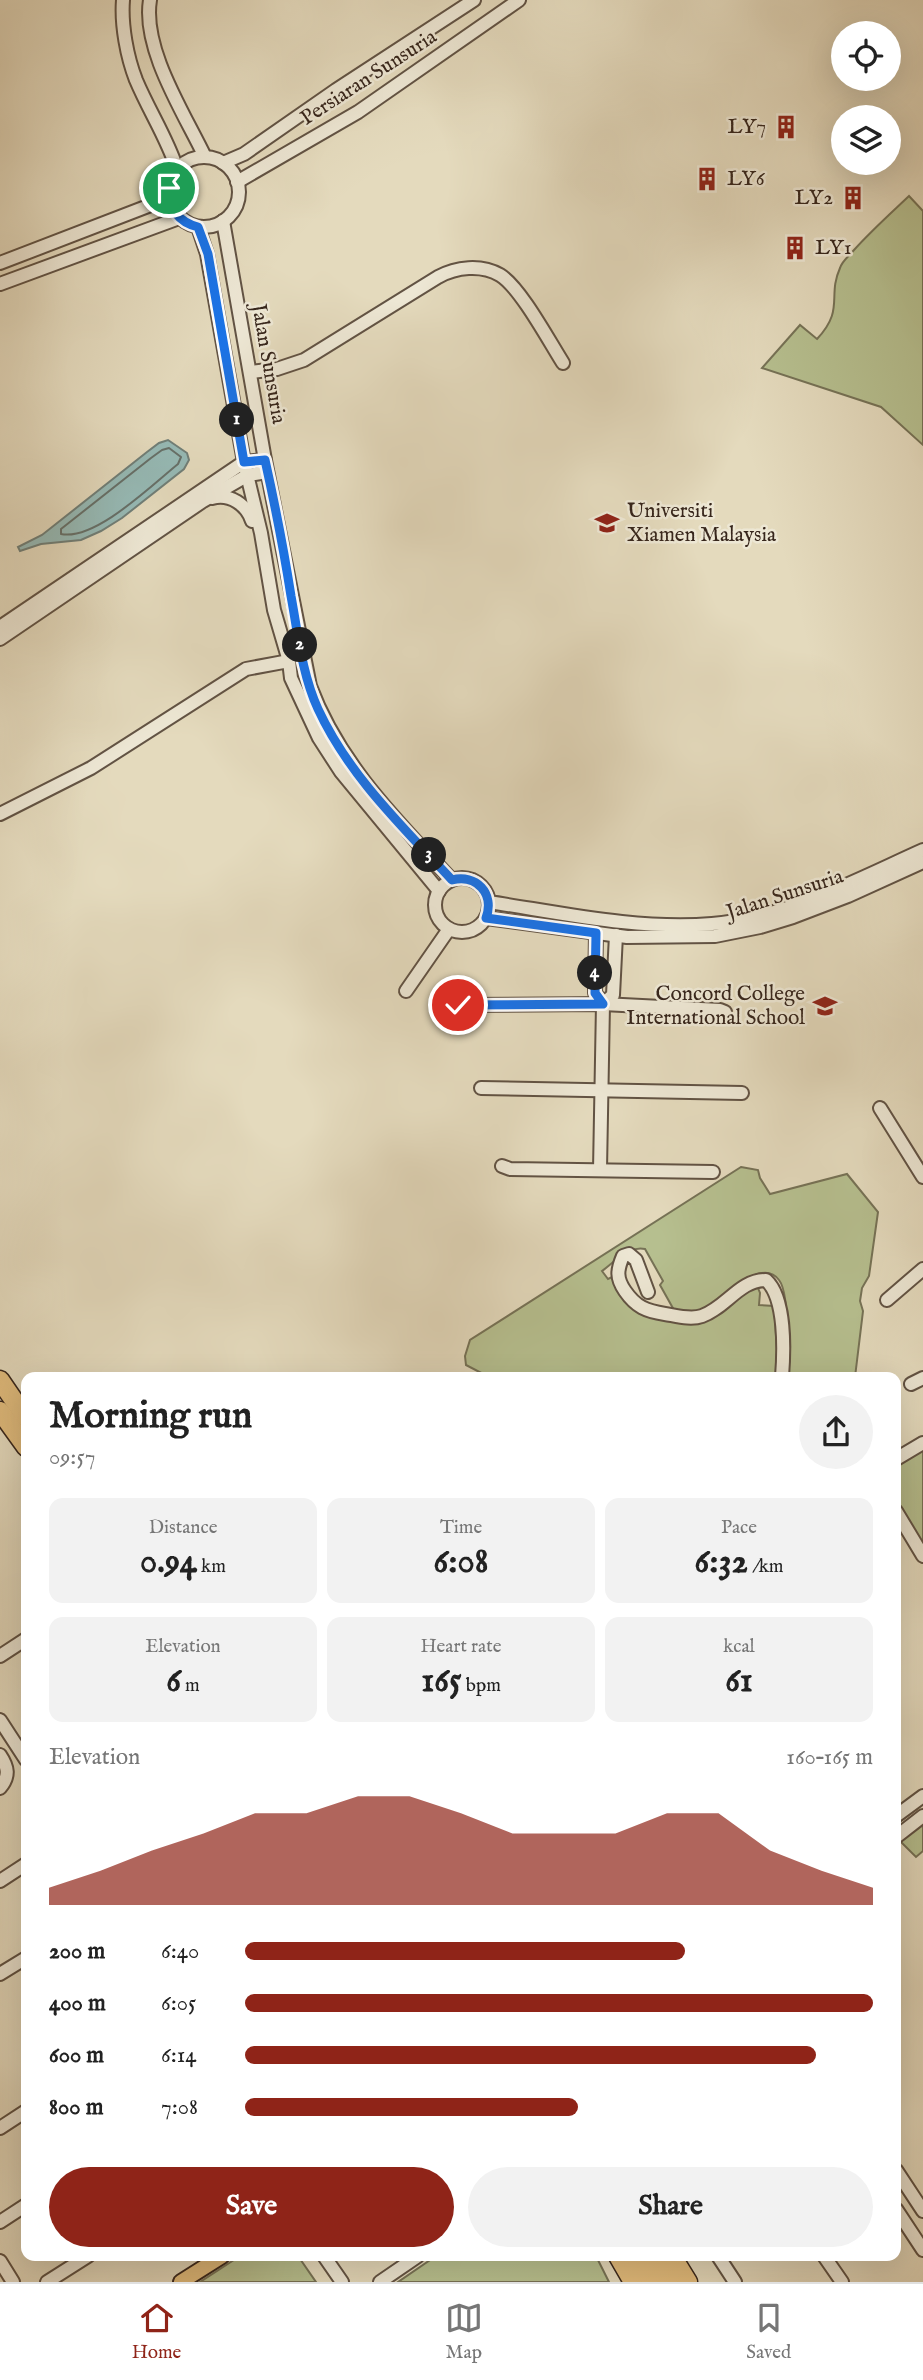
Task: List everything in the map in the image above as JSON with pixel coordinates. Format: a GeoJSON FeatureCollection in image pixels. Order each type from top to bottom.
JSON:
{"type":"FeatureCollection","features":[{"type":"Feature","properties":{"kind":"highway"},"geometry":{"type":"LineString","coordinates":[[0,1380],[21,1411]]}},
{"type":"Feature","properties":{"kind":"highway"},"geometry":{"type":"LineString","coordinates":[[0,1411],[21,1440]]}},
{"type":"Feature","properties":{"kind":"highway"},"geometry":{"type":"LineString","coordinates":[[621,2261],[633,2282]]}},
{"type":"Feature","properties":{"kind":"highway"},"geometry":{"type":"LineString","coordinates":[[640,2261],[652,2282]]}},
{"type":"Feature","properties":{"kind":"highway"},"geometry":{"type":"LineString","coordinates":[[657,2261],[669,2282]]}},
{"type":"Feature","properties":{"kind":"highway"},"geometry":{"type":"LineString","coordinates":[[675,2261],[688,2282]]}},
{"type":"Feature","properties":{"kind":"main road"},"geometry":{"type":"LineString","coordinates":[[181,2282],[214,2261]]}},
{"type":"Feature","properties":{"kind":"street"},"geometry":{"type":"LineString","coordinates":[[123,0],[125,37],[135,79],[171,150],[177,169]]}},
{"type":"Feature","properties":{"kind":"street"},"geometry":{"type":"LineString","coordinates":[[150,0],[150,32],[155,53],[205,157]]}},
{"type":"Feature","properties":{"kind":"street","name":"Persiaran Sunsuria"},"geometry":{"type":"LineString","coordinates":[[223,163],[244,153],[474,0]]}},
{"type":"Feature","properties":{"kind":"street","name":"Persiaran Sunsuria"},"geometry":{"type":"LineString","coordinates":[[237,182],[358,112],[519,0]]}},
{"type":"Feature","properties":{"kind":"street"},"geometry":{"type":"LineString","coordinates":[[205,157],[229,168],[237,182],[237,204],[223,222],[198,227],[179,218],[169,198],[172,178],[177,169],[194,158],[205,157]]}},
{"type":"Feature","properties":{"kind":"street"},"geometry":{"type":"LineString","coordinates":[[0,263],[169,198]]}},
{"type":"Feature","properties":{"kind":"street"},"geometry":{"type":"LineString","coordinates":[[0,284],[179,218]]}},
{"type":"Feature","properties":{"kind":"street","name":"Jalan Sunsuria"},"geometry":{"type":"LineString","coordinates":[[223,222],[303,659],[318,709],[351,766],[452,880]]}},
{"type":"Feature","properties":{"kind":"street","name":"Jalan Sunsuria"},"geometry":{"type":"LineString","coordinates":[[198,227],[208,254],[246,469],[261,533],[274,610],[289,661],[291,678],[318,738],[341,772],[439,891]]}},
{"type":"Feature","properties":{"kind":"street"},"geometry":{"type":"LineString","coordinates":[[251,372],[277,369],[304,360],[450,270],[469,267],[499,274],[512,284],[563,363]]}},
{"type":"Feature","properties":{"kind":"street"},"geometry":{"type":"LineString","coordinates":[[0,627],[246,469],[266,466]]}},
{"type":"Feature","properties":{"kind":"street"},"geometry":{"type":"LineString","coordinates":[[0,639],[246,469]]}},
{"type":"Feature","properties":{"kind":"street"},"geometry":{"type":"LineString","coordinates":[[203,501],[218,496],[236,501],[247,508],[252,518],[274,610]]}},
{"type":"Feature","properties":{"kind":"street"},"geometry":{"type":"LineString","coordinates":[[0,814],[91,768],[246,669],[289,661]]}},
{"type":"Feature","properties":{"kind":"street","name":"Jalan Sunsuria"},"geometry":{"type":"LineString","coordinates":[[489,902],[636,923],[714,924],[782,908],[831,891],[923,850]]}},
{"type":"Feature","properties":{"kind":"street","name":"Jalan Sunsuria"},"geometry":{"type":"LineString","coordinates":[[486,918],[616,935],[715,936],[760,927],[848,896],[923,862]]}},
{"type":"Feature","properties":{"kind":"street"},"geometry":{"type":"LineString","coordinates":[[468,879],[476,882],[482,887],[489,902],[486,918],[474,930],[465,932],[449,929],[437,916],[435,900],[439,891],[452,880],[468,879]]}},
{"type":"Feature","properties":{"kind":"street"},"geometry":{"type":"LineString","coordinates":[[406,991],[449,929]]}},
{"type":"Feature","properties":{"kind":"street"},"geometry":{"type":"LineString","coordinates":[[596,933],[595,993],[603,1004],[600,1170]]}},
{"type":"Feature","properties":{"kind":"street"},"geometry":{"type":"LineString","coordinates":[[603,1004],[613,995],[616,935]]}},
{"type":"Feature","properties":{"kind":"street"},"geometry":{"type":"LineString","coordinates":[[451,1008],[458,1005],[603,1004],[725,1012]]}},
{"type":"Feature","properties":{"kind":"street"},"geometry":{"type":"LineString","coordinates":[[481,1087],[742,1093]]}},
{"type":"Feature","properties":{"kind":"street"},"geometry":{"type":"LineString","coordinates":[[880,1108],[923,1177]]}},
{"type":"Feature","properties":{"kind":"street"},"geometry":{"type":"LineString","coordinates":[[502,1166],[510,1169],[713,1172]]}},
{"type":"Feature","properties":{"kind":"street"},"geometry":{"type":"LineString","coordinates":[[648,1292],[636,1261],[629,1254],[622,1256],[618,1268],[621,1286],[638,1307],[649,1312],[690,1318],[701,1316],[719,1307],[744,1285],[755,1280],[766,1280],[774,1287],[780,1303],[782,1372]]}},
{"type":"Feature","properties":{"kind":"street"},"geometry":{"type":"LineString","coordinates":[[887,1300],[923,1269]]}},
{"type":"Feature","properties":{"kind":"street"},"geometry":{"type":"LineString","coordinates":[[901,1456],[923,1443]]}},
{"type":"Feature","properties":{"kind":"street"},"geometry":{"type":"LineString","coordinates":[[901,1519],[923,1556]]}},
{"type":"Feature","properties":{"kind":"street"},"geometry":{"type":"LineString","coordinates":[[0,1656],[21,1642]]}},
{"type":"Feature","properties":{"kind":"street"},"geometry":{"type":"LineString","coordinates":[[0,1720],[21,1752]]}},
{"type":"Feature","properties":{"kind":"street"},"geometry":{"type":"LineString","coordinates":[[0,1755],[7,1769],[7,1777],[0,1788]]}},
{"type":"Feature","properties":{"kind":"street"},"geometry":{"type":"LineString","coordinates":[[901,1812],[923,1796]]}},
{"type":"Feature","properties":{"kind":"street"},"geometry":{"type":"LineString","coordinates":[[901,1833],[923,1816]]}},
{"type":"Feature","properties":{"kind":"street"},"geometry":{"type":"LineString","coordinates":[[0,1881],[21,1867]]}},
{"type":"Feature","properties":{"kind":"street"},"geometry":{"type":"LineString","coordinates":[[0,1974],[21,1961]]}},
{"type":"Feature","properties":{"kind":"street"},"geometry":{"type":"LineString","coordinates":[[0,2128],[21,2114]]}},
{"type":"Feature","properties":{"kind":"street"},"geometry":{"type":"LineString","coordinates":[[901,2178],[923,2211]]}},
{"type":"Feature","properties":{"kind":"street"},"geometry":{"type":"LineString","coordinates":[[0,2222],[21,2208]]}},
{"type":"Feature","properties":{"kind":"street"},"geometry":{"type":"LineString","coordinates":[[901,2217],[923,2250]]}},
{"type":"Feature","properties":{"kind":"street"},"geometry":{"type":"LineString","coordinates":[[0,2261],[13,2282]]}},
{"type":"Feature","properties":{"kind":"street"},"geometry":{"type":"LineString","coordinates":[[47,2282],[80,2261]]}},
{"type":"Feature","properties":{"kind":"street"},"geometry":{"type":"LineString","coordinates":[[327,2261],[342,2282]]}},
{"type":"Feature","properties":{"kind":"street"},"geometry":{"type":"LineString","coordinates":[[380,2282],[411,2261]]}},
{"type":"Feature","properties":{"kind":"street"},"geometry":{"type":"LineString","coordinates":[[721,2261],[735,2282]]}},
{"type":"Feature","properties":{"kind":"street"},"geometry":{"type":"LineString","coordinates":[[827,2261],[842,2282]]}},
{"type":"Feature","properties":{"kind":"green space"},"geometry":{"type":"Polygon","coordinates":[[[909,196],[923,211],[923,445],[881,407],[762,368],[800,325],[817,339],[831,319],[836,278],[842,263],[909,196]]]}},
{"type":"Feature","properties":{"kind":"green space"},"geometry":{"type":"Polygon","coordinates":[[[741,1167],[758,1170],[770,1194],[847,1174],[878,1212],[869,1276],[862,1288],[860,1301],[863,1311],[856,1372],[786,1372],[785,1298],[779,1280],[770,1273],[755,1275],[745,1280],[701,1312],[684,1312],[674,1310],[660,1285],[663,1281],[645,1249],[622,1255],[602,1271],[608,1279],[612,1277],[627,1300],[672,1320],[725,1309],[751,1289],[758,1288],[759,1305],[774,1306],[777,1372],[479,1372],[466,1365],[465,1356],[470,1340],[741,1167]]]}},
{"type":"Feature","properties":{"kind":"green space"},"geometry":{"type":"Polygon","coordinates":[[[923,1450],[923,1550],[901,1513],[901,1464],[923,1450]]]}},
{"type":"Feature","properties":{"kind":"green space"},"geometry":{"type":"Polygon","coordinates":[[[923,1822],[923,1851],[916,1857],[901,1840],[923,1822]]]}},
{"type":"Feature","properties":{"kind":"green space"},"geometry":{"type":"Polygon","coordinates":[[[232,2261],[301,2261],[316,2282],[200,2282],[232,2261]]]}},
{"type":"Feature","properties":{"kind":"green space"},"geometry":{"type":"Polygon","coordinates":[[[429,2261],[598,2261],[609,2282],[398,2282],[429,2261]]]}},
{"type":"Feature","properties":{"kind":"water"},"geometry":{"type":"Polygon","coordinates":[[[168,440],[187,453],[189,460],[184,469],[122,518],[81,540],[41,544],[20,551],[18,547],[42,535],[147,452],[168,440]]]}},
{"type":"Feature","properties":{"kind":"place","name":"LY7"},"geometry":{"type":"Point","coordinates":[786,127]}},
{"type":"Feature","properties":{"kind":"place","name":"LY6"},"geometry":{"type":"Point","coordinates":[707,179]}},
{"type":"Feature","properties":{"kind":"place","name":"LY2"},"geometry":{"type":"Point","coordinates":[853,198]}},
{"type":"Feature","properties":{"kind":"place","name":"LY1"},"geometry":{"type":"Point","coordinates":[795,248]}},
{"type":"Feature","properties":{"kind":"place","name":"Universiti Xiamen Malaysia"},"geometry":{"type":"Point","coordinates":[607,523]}},
{"type":"Feature","properties":{"kind":"place","name":"Concord College International School"},"geometry":{"type":"Point","coordinates":[825,1006]}},
{"type":"Feature","properties":{"kind":"route"},"geometry":{"type":"LineString","coordinates":[[169,188],[173,209],[179,218],[198,227],[208,254],[244,462],[265,460],[303,659],[318,709],[333,738],[351,766],[381,803],[452,880],[468,879],[482,887],[489,902],[486,918],[596,933],[595,993],[603,1004],[458,1005]]}}]}
